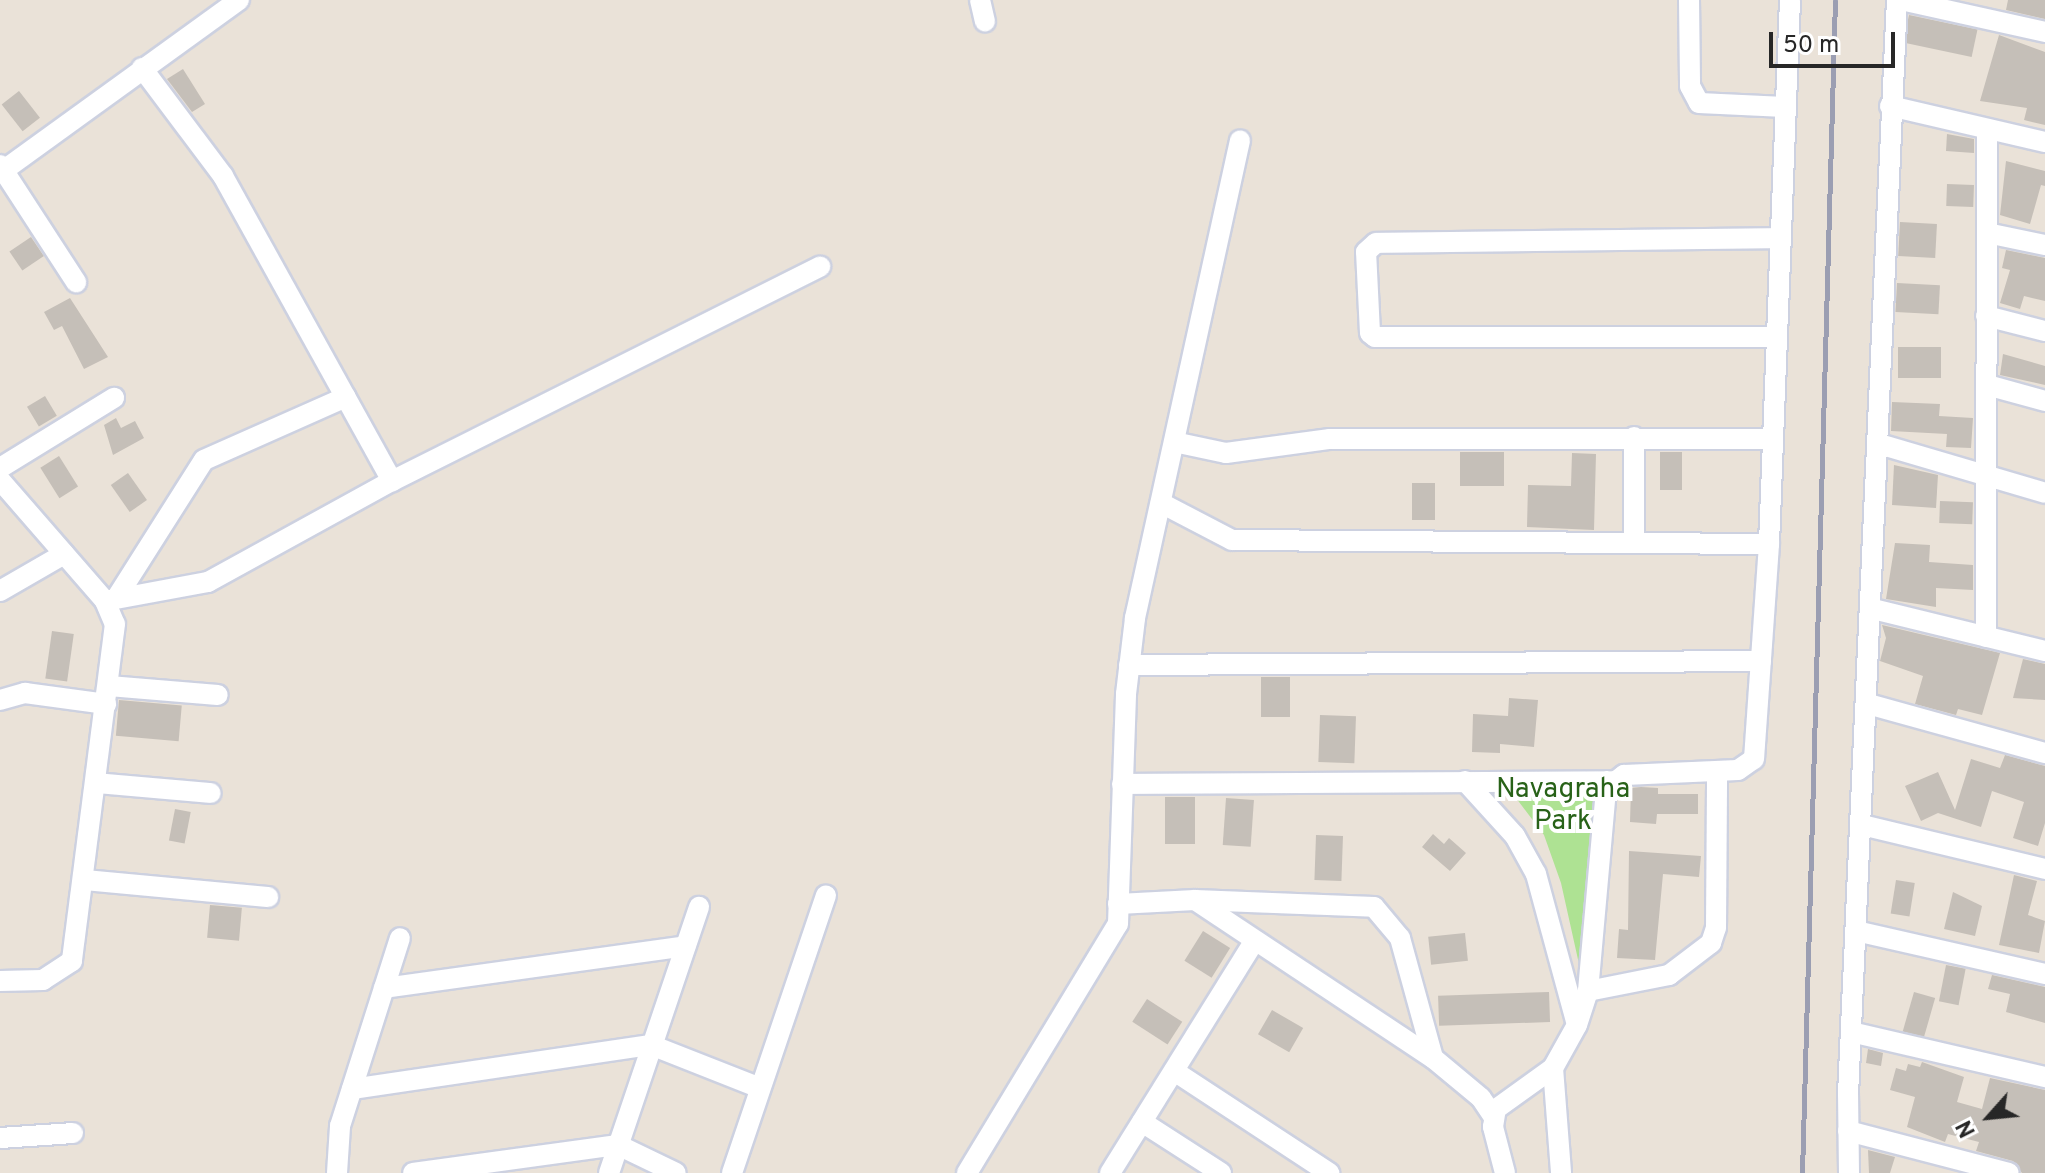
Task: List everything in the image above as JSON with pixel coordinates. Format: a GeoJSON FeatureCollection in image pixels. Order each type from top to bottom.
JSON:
{"type":"FeatureCollection","features":[{"type":"Feature","properties":{"kind":"street"},"geometry":{"type":"LineString","coordinates":[[76,282],[1,170],[239,0]]}},
{"type":"Feature","properties":{"kind":"street"},"geometry":{"type":"LineString","coordinates":[[980,0],[985,21]]}},
{"type":"Feature","properties":{"kind":"street"},"geometry":{"type":"LineString","coordinates":[[1689,0],[1690,86],[1699,103],[1785,107]]}},
{"type":"Feature","properties":{"kind":"street"},"geometry":{"type":"LineString","coordinates":[[1494,1117],[1505,1099],[1553,1068],[1577,1025],[1588,991],[1604,798],[1614,781],[1624,775],[1738,770],[1754,759],[1769,544],[1790,0]]}},
{"type":"Feature","properties":{"kind":"street"},"geometry":{"type":"LineString","coordinates":[[1849,1173],[1851,1032],[1873,609],[1890,106],[1899,0],[1993,10],[2045,32]]}},
{"type":"Feature","properties":{"kind":"street"},"geometry":{"type":"LineString","coordinates":[[142,68],[217,166],[392,481]]}},
{"type":"Feature","properties":{"kind":"street"},"geometry":{"type":"LineString","coordinates":[[1890,106],[2045,142]]}},
{"type":"Feature","properties":{"kind":"street"},"geometry":{"type":"LineString","coordinates":[[1986,637],[1987,129]]}},
{"type":"Feature","properties":{"kind":"street"},"geometry":{"type":"LineString","coordinates":[[967,1173],[1112,941],[1118,904],[1129,665],[1240,140]]}},
{"type":"Feature","properties":{"kind":"street"},"geometry":{"type":"LineString","coordinates":[[1987,233],[2045,245]]}},
{"type":"Feature","properties":{"kind":"street"},"geometry":{"type":"LineString","coordinates":[[1776,337],[1375,337],[1370,333],[1366,252],[1376,243],[1779,238]]}},
{"type":"Feature","properties":{"kind":"street"},"geometry":{"type":"LineString","coordinates":[[111,599],[208,582],[392,481],[820,267]]}},
{"type":"Feature","properties":{"kind":"street"},"geometry":{"type":"LineString","coordinates":[[1986,316],[2045,331]]}},
{"type":"Feature","properties":{"kind":"street"},"geometry":{"type":"LineString","coordinates":[[1987,385],[2045,401]]}},
{"type":"Feature","properties":{"kind":"street"},"geometry":{"type":"LineString","coordinates":[[111,599],[204,460],[346,397]]}},
{"type":"Feature","properties":{"kind":"street"},"geometry":{"type":"LineString","coordinates":[[0,468],[114,398]]}},
{"type":"Feature","properties":{"kind":"street"},"geometry":{"type":"LineString","coordinates":[[1634,437],[1634,542]]}},
{"type":"Feature","properties":{"kind":"street"},"geometry":{"type":"LineString","coordinates":[[1174,442],[1226,453],[1330,439],[1773,439]]}},
{"type":"Feature","properties":{"kind":"street"},"geometry":{"type":"LineString","coordinates":[[1879,444],[2045,493]]}},
{"type":"Feature","properties":{"kind":"street"},"geometry":{"type":"LineString","coordinates":[[0,480],[64,554],[111,599],[115,624],[72,961],[43,980],[0,981]]}},
{"type":"Feature","properties":{"kind":"street"},"geometry":{"type":"LineString","coordinates":[[1161,503],[1232,540],[1769,544]]}},
{"type":"Feature","properties":{"kind":"street"},"geometry":{"type":"LineString","coordinates":[[0,591],[64,554]]}},
{"type":"Feature","properties":{"kind":"street"},"geometry":{"type":"LineString","coordinates":[[1873,609],[2045,651]]}},
{"type":"Feature","properties":{"kind":"street"},"geometry":{"type":"LineString","coordinates":[[1129,665],[1761,661]]}},
{"type":"Feature","properties":{"kind":"street"},"geometry":{"type":"LineString","coordinates":[[0,700],[25,693],[218,695]]}},
{"type":"Feature","properties":{"kind":"street"},"geometry":{"type":"LineString","coordinates":[[1868,704],[2045,753]]}},
{"type":"Feature","properties":{"kind":"street"},"geometry":{"type":"LineString","coordinates":[[1588,991],[1669,975],[1711,943],[1716,928],[1717,771]]}},
{"type":"Feature","properties":{"kind":"street"},"geometry":{"type":"LineString","coordinates":[[1465,781],[1515,836],[1536,874],[1577,1025]]}},
{"type":"Feature","properties":{"kind":"street"},"geometry":{"type":"LineString","coordinates":[[1122,784],[1614,781]]}},
{"type":"Feature","properties":{"kind":"street"},"geometry":{"type":"LineString","coordinates":[[96,783],[211,793]]}},
{"type":"Feature","properties":{"kind":"street"},"geometry":{"type":"LineString","coordinates":[[1862,825],[2045,869]]}},
{"type":"Feature","properties":{"kind":"street"},"geometry":{"type":"LineString","coordinates":[[84,880],[268,897]]}},
{"type":"Feature","properties":{"kind":"street"},"geometry":{"type":"LineString","coordinates":[[732,1173],[826,896]]}},
{"type":"Feature","properties":{"kind":"street"},"geometry":{"type":"LineString","coordinates":[[1118,904],[1195,900],[1363,904],[1383,912],[1400,938],[1433,1058]]}},
{"type":"Feature","properties":{"kind":"street"},"geometry":{"type":"LineString","coordinates":[[1195,900],[1253,943],[1433,1058],[1481,1098],[1494,1117],[1505,1173]]}},
{"type":"Feature","properties":{"kind":"street"},"geometry":{"type":"LineString","coordinates":[[609,1173],[699,907]]}},
{"type":"Feature","properties":{"kind":"street"},"geometry":{"type":"LineString","coordinates":[[1856,931],[2045,974]]}},
{"type":"Feature","properties":{"kind":"street"},"geometry":{"type":"LineString","coordinates":[[337,1173],[336,1144],[400,938]]}},
{"type":"Feature","properties":{"kind":"street"},"geometry":{"type":"LineString","coordinates":[[1110,1173],[1253,943]]}},
{"type":"Feature","properties":{"kind":"street"},"geometry":{"type":"LineString","coordinates":[[384,988],[685,946]]}},
{"type":"Feature","properties":{"kind":"street"},"geometry":{"type":"LineString","coordinates":[[1851,1032],[2045,1077]]}},
{"type":"Feature","properties":{"kind":"street"},"geometry":{"type":"LineString","coordinates":[[352,1089],[651,1045],[760,1088]]}},
{"type":"Feature","properties":{"kind":"street"},"geometry":{"type":"LineString","coordinates":[[1553,1068],[1561,1173]]}},
{"type":"Feature","properties":{"kind":"street"},"geometry":{"type":"LineString","coordinates":[[1174,1071],[1329,1173]]}},
{"type":"Feature","properties":{"kind":"street"},"geometry":{"type":"LineString","coordinates":[[1142,1122],[1221,1173]]}},
{"type":"Feature","properties":{"kind":"street"},"geometry":{"type":"LineString","coordinates":[[1848,1131],[2009,1173]]}},
{"type":"Feature","properties":{"kind":"street"},"geometry":{"type":"LineString","coordinates":[[0,1138],[73,1133]]}},
{"type":"Feature","properties":{"kind":"street"},"geometry":{"type":"LineString","coordinates":[[413,1173],[618,1145],[676,1173]]}},
{"type":"Feature","properties":{"kind":"green space","name":"Navagraha Park"},"geometry":{"type":"Polygon","coordinates":[[[1599,770],[1592,966],[1579,964],[1561,883],[1544,835],[1498,774],[1599,770]]]}},
{"type":"Feature","properties":{"kind":"building"},"geometry":{"type":"Polygon","coordinates":[[[2008,0],[2045,0],[2045,19],[2006,10],[2008,0]]]}},
{"type":"Feature","properties":{"kind":"building"},"geometry":{"type":"Polygon","coordinates":[[[1909,15],[1977,30],[1972,57],[1903,42],[1909,15]]]}},
{"type":"Feature","properties":{"kind":"building"},"geometry":{"type":"Polygon","coordinates":[[[1999,35],[2045,52],[2045,125],[2024,120],[2027,108],[1980,101],[1999,35]]]}},
{"type":"Feature","properties":{"kind":"building"},"geometry":{"type":"Polygon","coordinates":[[[183,69],[205,104],[192,112],[167,79],[183,69]]]}},
{"type":"Feature","properties":{"kind":"building"},"geometry":{"type":"Polygon","coordinates":[[[19,91],[40,118],[23,131],[2,105],[19,91]]]}},
{"type":"Feature","properties":{"kind":"building"},"geometry":{"type":"Polygon","coordinates":[[[1947,134],[1974,139],[1974,153],[1946,151],[1947,134]]]}},
{"type":"Feature","properties":{"kind":"building"},"geometry":{"type":"Polygon","coordinates":[[[2006,161],[2045,171],[2045,186],[2041,185],[2030,224],[2000,215],[2006,161]]]}},
{"type":"Feature","properties":{"kind":"building"},"geometry":{"type":"Polygon","coordinates":[[[1947,184],[1974,185],[1973,207],[1946,206],[1947,184]]]}},
{"type":"Feature","properties":{"kind":"building"},"geometry":{"type":"Polygon","coordinates":[[[1900,222],[1937,224],[1935,258],[1898,256],[1900,222]]]}},
{"type":"Feature","properties":{"kind":"building"},"geometry":{"type":"Polygon","coordinates":[[[31,237],[44,256],[22,271],[9,252],[31,237]]]}},
{"type":"Feature","properties":{"kind":"building"},"geometry":{"type":"Polygon","coordinates":[[[2006,250],[2045,258],[2045,301],[2024,296],[2020,309],[2000,303],[2010,270],[2002,268],[2006,250]]]}},
{"type":"Feature","properties":{"kind":"building"},"geometry":{"type":"Polygon","coordinates":[[[1897,283],[1940,285],[1938,314],[1895,312],[1897,283]]]}},
{"type":"Feature","properties":{"kind":"building"},"geometry":{"type":"Polygon","coordinates":[[[70,298],[108,357],[84,369],[62,326],[54,330],[44,312],[70,298]]]}},
{"type":"Feature","properties":{"kind":"building"},"geometry":{"type":"Polygon","coordinates":[[[1898,347],[1941,347],[1941,378],[1898,378],[1898,347]]]}},
{"type":"Feature","properties":{"kind":"building"},"geometry":{"type":"Polygon","coordinates":[[[2003,354],[2045,366],[2045,385],[2000,375],[2003,354]]]}},
{"type":"Feature","properties":{"kind":"building"},"geometry":{"type":"Polygon","coordinates":[[[45,396],[57,416],[39,427],[27,407],[45,396]]]}},
{"type":"Feature","properties":{"kind":"building"},"geometry":{"type":"Polygon","coordinates":[[[1892,402],[1940,404],[1939,416],[1973,418],[1971,448],[1946,447],[1947,434],[1891,431],[1892,402]]]}},
{"type":"Feature","properties":{"kind":"building"},"geometry":{"type":"Polygon","coordinates":[[[116,418],[121,428],[135,421],[144,438],[113,455],[104,425],[116,418]]]}},
{"type":"Feature","properties":{"kind":"building"},"geometry":{"type":"Polygon","coordinates":[[[1460,452],[1504,452],[1504,486],[1460,486],[1460,452]]]}},
{"type":"Feature","properties":{"kind":"building"},"geometry":{"type":"Polygon","coordinates":[[[1660,452],[1682,452],[1682,490],[1660,490],[1660,452]]]}},
{"type":"Feature","properties":{"kind":"building"},"geometry":{"type":"Polygon","coordinates":[[[1572,453],[1596,454],[1594,530],[1527,527],[1528,485],[1571,486],[1572,453]]]}},
{"type":"Feature","properties":{"kind":"building"},"geometry":{"type":"Polygon","coordinates":[[[59,456],[78,487],[59,498],[40,468],[59,456]]]}},
{"type":"Feature","properties":{"kind":"building"},"geometry":{"type":"Polygon","coordinates":[[[1894,465],[1938,475],[1936,508],[1892,505],[1894,465]]]}},
{"type":"Feature","properties":{"kind":"building"},"geometry":{"type":"Polygon","coordinates":[[[128,473],[147,500],[130,512],[111,485],[128,473]]]}},
{"type":"Feature","properties":{"kind":"building"},"geometry":{"type":"Polygon","coordinates":[[[1412,483],[1435,483],[1435,520],[1412,520],[1412,483]]]}},
{"type":"Feature","properties":{"kind":"building"},"geometry":{"type":"Polygon","coordinates":[[[1940,501],[1973,502],[1972,524],[1939,523],[1940,501]]]}},
{"type":"Feature","properties":{"kind":"building"},"geometry":{"type":"Polygon","coordinates":[[[1895,543],[1930,545],[1929,562],[1973,565],[1973,590],[1936,588],[1936,607],[1886,599],[1895,543]]]}},
{"type":"Feature","properties":{"kind":"building"},"geometry":{"type":"Polygon","coordinates":[[[1882,625],[2000,653],[1982,715],[1958,709],[1956,715],[1915,704],[1923,676],[1880,661],[1886,638],[1882,625]]]}},
{"type":"Feature","properties":{"kind":"building"},"geometry":{"type":"Polygon","coordinates":[[[52,631],[74,634],[67,682],[45,679],[52,631]]]}},
{"type":"Feature","properties":{"kind":"building"},"geometry":{"type":"Polygon","coordinates":[[[2023,659],[2045,664],[2045,700],[2013,698],[2023,659]]]}},
{"type":"Feature","properties":{"kind":"building"},"geometry":{"type":"Polygon","coordinates":[[[1261,677],[1290,677],[1290,717],[1261,717],[1261,677]]]}},
{"type":"Feature","properties":{"kind":"building"},"geometry":{"type":"Polygon","coordinates":[[[1509,698],[1538,700],[1534,747],[1500,744],[1500,753],[1472,752],[1473,714],[1508,716],[1509,698]]]}},
{"type":"Feature","properties":{"kind":"building"},"geometry":{"type":"Polygon","coordinates":[[[119,700],[182,705],[179,741],[116,736],[119,700]]]}},
{"type":"Feature","properties":{"kind":"building"},"geometry":{"type":"Polygon","coordinates":[[[1320,715],[1356,716],[1354,763],[1318,762],[1320,715]]]}},
{"type":"Feature","properties":{"kind":"building"},"geometry":{"type":"Polygon","coordinates":[[[2005,755],[2045,766],[2045,823],[2038,846],[2013,838],[2024,802],[1992,791],[1981,827],[1938,813],[1921,821],[1905,786],[1938,772],[1955,810],[1971,759],[2000,768],[2005,755]]]}},
{"type":"Feature","properties":{"kind":"building"},"geometry":{"type":"Polygon","coordinates":[[[1631,788],[1658,788],[1658,794],[1698,794],[1698,814],[1657,814],[1656,824],[1630,822],[1631,788]]]}},
{"type":"Feature","properties":{"kind":"building"},"geometry":{"type":"Polygon","coordinates":[[[1165,797],[1195,797],[1195,844],[1165,844],[1165,797]]]}},
{"type":"Feature","properties":{"kind":"building"},"geometry":{"type":"Polygon","coordinates":[[[1226,798],[1254,800],[1251,847],[1223,845],[1226,798]]]}},
{"type":"Feature","properties":{"kind":"building"},"geometry":{"type":"Polygon","coordinates":[[[175,809],[191,812],[185,843],[169,840],[175,809]]]}},
{"type":"Feature","properties":{"kind":"building"},"geometry":{"type":"Polygon","coordinates":[[[1433,834],[1444,844],[1449,838],[1466,853],[1450,871],[1422,847],[1433,834]]]}},
{"type":"Feature","properties":{"kind":"building"},"geometry":{"type":"Polygon","coordinates":[[[1316,835],[1343,836],[1341,881],[1314,880],[1316,835]]]}},
{"type":"Feature","properties":{"kind":"building"},"geometry":{"type":"Polygon","coordinates":[[[1629,851],[1701,856],[1699,877],[1663,874],[1655,960],[1617,958],[1619,929],[1628,930],[1629,851]]]}},
{"type":"Feature","properties":{"kind":"building"},"geometry":{"type":"Polygon","coordinates":[[[2014,875],[2037,881],[2028,915],[2045,921],[2039,953],[1999,945],[2014,875]]]}},
{"type":"Feature","properties":{"kind":"building"},"geometry":{"type":"Polygon","coordinates":[[[1896,880],[1915,883],[1909,917],[1891,914],[1896,880]]]}},
{"type":"Feature","properties":{"kind":"building"},"geometry":{"type":"Polygon","coordinates":[[[1953,892],[1982,906],[1975,936],[1944,929],[1953,892]]]}},
{"type":"Feature","properties":{"kind":"building"},"geometry":{"type":"Polygon","coordinates":[[[210,905],[242,908],[239,941],[207,938],[210,905]]]}},
{"type":"Feature","properties":{"kind":"building"},"geometry":{"type":"Polygon","coordinates":[[[1203,931],[1230,948],[1212,978],[1184,961],[1203,931]]]}},
{"type":"Feature","properties":{"kind":"building"},"geometry":{"type":"Polygon","coordinates":[[[1465,933],[1468,961],[1431,965],[1428,937],[1465,933]]]}},
{"type":"Feature","properties":{"kind":"building"},"geometry":{"type":"Polygon","coordinates":[[[1946,965],[1966,969],[1959,1005],[1939,1001],[1946,965]]]}},
{"type":"Feature","properties":{"kind":"building"},"geometry":{"type":"Polygon","coordinates":[[[1992,975],[2045,987],[2045,1023],[2006,1012],[2010,994],[1988,989],[1992,975]]]}},
{"type":"Feature","properties":{"kind":"building"},"geometry":{"type":"Polygon","coordinates":[[[1549,992],[1550,1022],[1439,1026],[1438,996],[1549,992]]]}},
{"type":"Feature","properties":{"kind":"building"},"geometry":{"type":"Polygon","coordinates":[[[1914,992],[1935,998],[1924,1037],[1903,1031],[1914,992]]]}},
{"type":"Feature","properties":{"kind":"building"},"geometry":{"type":"Polygon","coordinates":[[[1147,999],[1182,1022],[1168,1045],[1132,1022],[1147,999]]]}},
{"type":"Feature","properties":{"kind":"building"},"geometry":{"type":"Polygon","coordinates":[[[1272,1010],[1303,1028],[1289,1052],[1258,1034],[1272,1010]]]}},
{"type":"Feature","properties":{"kind":"building"},"geometry":{"type":"Polygon","coordinates":[[[1868,1049],[1883,1053],[1881,1066],[1866,1063],[1868,1049]]]}},
{"type":"Feature","properties":{"kind":"building"},"geometry":{"type":"Polygon","coordinates":[[[1922,1062],[1964,1077],[1957,1102],[1982,1109],[1990,1078],[2045,1090],[2045,1173],[2022,1173],[2013,1161],[1976,1151],[1979,1142],[1948,1134],[1945,1142],[1907,1127],[1915,1097],[1890,1090],[1896,1068],[1906,1071],[1908,1064],[1920,1067],[1922,1062]]]}},
{"type":"Feature","properties":{"kind":"building"},"geometry":{"type":"Polygon","coordinates":[[[1868,1150],[1895,1157],[1890,1173],[1869,1173],[1868,1150]]]}},
{"type":"Feature","properties":{"kind":"railway"},"geometry":{"type":"LineString","coordinates":[[1802,1173],[1835,0]]}}]}
